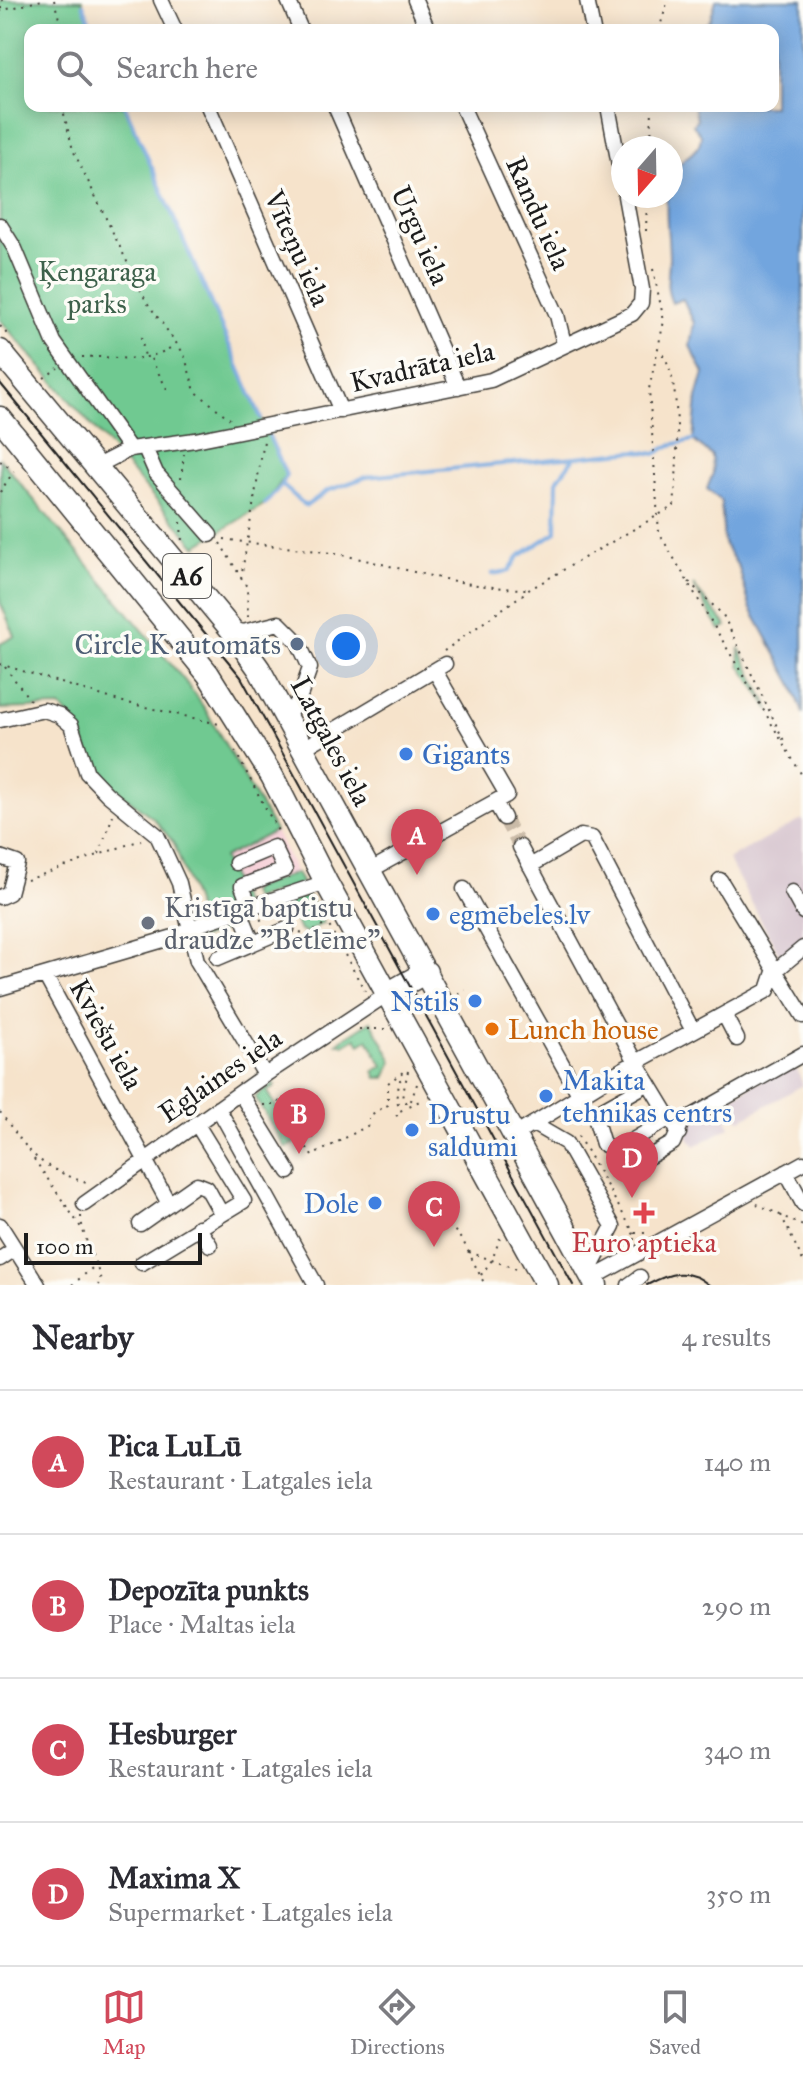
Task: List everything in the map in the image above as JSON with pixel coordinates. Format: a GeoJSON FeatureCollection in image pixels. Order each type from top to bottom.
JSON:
{"type":"FeatureCollection","features":[{"type":"Feature","properties":{"kind":"highway","name":"Latgales iela"},"geometry":{"type":"LineString","coordinates":[[0,351],[95,467],[239,627],[259,669],[426,972],[525,1130],[592,1278]]}},
{"type":"Feature","properties":{"kind":"highway","name":"A6"},"geometry":{"type":"LineString","coordinates":[[0,418],[208,674],[272,776],[316,886],[380,995],[535,1276]]}},
{"type":"Feature","properties":{"kind":"highway"},"geometry":{"type":"LineString","coordinates":[[380,995],[426,972]]}},
{"type":"Feature","properties":{"kind":"street"},"geometry":{"type":"LineString","coordinates":[[161,0],[172,24]]}},
{"type":"Feature","properties":{"kind":"street"},"geometry":{"type":"LineString","coordinates":[[288,0],[298,24]]}},
{"type":"Feature","properties":{"kind":"street"},"geometry":{"type":"LineString","coordinates":[[415,0],[425,24]]}},
{"type":"Feature","properties":{"kind":"street"},"geometry":{"type":"LineString","coordinates":[[587,0],[592,24]]}},
{"type":"Feature","properties":{"kind":"street","name":"Vīteņu iela"},"geometry":{"type":"LineString","coordinates":[[211,112],[341,411]]}},
{"type":"Feature","properties":{"kind":"street","name":"Urgu iela"},"geometry":{"type":"LineString","coordinates":[[338,112],[458,387]]}},
{"type":"Feature","properties":{"kind":"street","name":"Randu iela"},"geometry":{"type":"LineString","coordinates":[[465,112],[557,315],[564,344]]}},
{"type":"Feature","properties":{"kind":"street"},"geometry":{"type":"LineString","coordinates":[[609,112],[614,136]]}},
{"type":"Feature","properties":{"kind":"street","name":"Kvadrāta iela"},"geometry":{"type":"LineString","coordinates":[[95,467],[137,448],[341,411],[509,374],[564,344],[632,314],[641,303],[642,289],[627,208]]}},
{"type":"Feature","properties":{"kind":"street"},"geometry":{"type":"LineString","coordinates":[[0,225],[15,249],[54,342],[156,473],[214,537]]}},
{"type":"Feature","properties":{"kind":"street"},"geometry":{"type":"LineString","coordinates":[[239,627],[243,632],[279,623],[298,642],[310,668],[298,702],[286,716]]}},
{"type":"Feature","properties":{"kind":"street"},"geometry":{"type":"LineString","coordinates":[[304,748],[440,668],[507,795],[369,871]]}},
{"type":"Feature","properties":{"kind":"street"},"geometry":{"type":"LineString","coordinates":[[0,720],[44,710],[59,715],[71,725],[87,773],[157,835],[179,883],[197,961],[265,1075]]}},
{"type":"Feature","properties":{"kind":"street"},"geometry":{"type":"LineString","coordinates":[[495,802],[504,818]]}},
{"type":"Feature","properties":{"kind":"street"},"geometry":{"type":"LineString","coordinates":[[530,866],[581,836],[592,838],[693,1031]]}},
{"type":"Feature","properties":{"kind":"street"},"geometry":{"type":"LineString","coordinates":[[236,863],[274,847],[285,870],[242,886],[253,943]]}},
{"type":"Feature","properties":{"kind":"street"},"geometry":{"type":"LineString","coordinates":[[520,847],[636,1062],[679,1133]]}},
{"type":"Feature","properties":{"kind":"street"},"geometry":{"type":"LineString","coordinates":[[0,857],[17,863],[9,893],[0,897]]}},
{"type":"Feature","properties":{"kind":"street"},"geometry":{"type":"LineString","coordinates":[[720,880],[803,1016]]}},
{"type":"Feature","properties":{"kind":"street"},"geometry":{"type":"LineString","coordinates":[[0,988],[46,977],[316,886]]}},
{"type":"Feature","properties":{"kind":"street"},"geometry":{"type":"LineString","coordinates":[[464,889],[577,1097],[594,1114],[603,1144],[616,1150],[670,1118]]}},
{"type":"Feature","properties":{"kind":"street"},"geometry":{"type":"LineString","coordinates":[[792,892],[803,912]]}},
{"type":"Feature","properties":{"kind":"street"},"geometry":{"type":"LineString","coordinates":[[218,958],[295,929]]}},
{"type":"Feature","properties":{"kind":"street"},"geometry":{"type":"LineString","coordinates":[[525,1130],[636,1062],[768,990],[774,972],[803,948]]}},
{"type":"Feature","properties":{"kind":"street","name":"Kviešu iela"},"geometry":{"type":"LineString","coordinates":[[46,977],[169,1204]]}},
{"type":"Feature","properties":{"kind":"street","name":"Eglaines iela"},"geometry":{"type":"LineString","coordinates":[[84,1204],[380,995]]}},
{"type":"Feature","properties":{"kind":"street"},"geometry":{"type":"LineString","coordinates":[[724,1014],[737,1039]]}},
{"type":"Feature","properties":{"kind":"street"},"geometry":{"type":"LineString","coordinates":[[622,1172],[673,1143],[682,1122],[803,1054]]}},
{"type":"Feature","properties":{"kind":"street"},"geometry":{"type":"LineString","coordinates":[[594,1114],[649,1083]]}},
{"type":"Feature","properties":{"kind":"street"},"geometry":{"type":"LineString","coordinates":[[240,1093],[289,1172]]}},
{"type":"Feature","properties":{"kind":"street"},"geometry":{"type":"LineString","coordinates":[[218,1108],[316,1285]]}},
{"type":"Feature","properties":{"kind":"street"},"geometry":{"type":"LineString","coordinates":[[142,1263],[221,1213],[241,1206],[243,1194],[196,1123]]}},
{"type":"Feature","properties":{"kind":"street"},"geometry":{"type":"LineString","coordinates":[[525,1130],[566,1143],[613,1226],[592,1278]]}},
{"type":"Feature","properties":{"kind":"street"},"geometry":{"type":"LineString","coordinates":[[592,1278],[803,1163]]}},
{"type":"Feature","properties":{"kind":"street"},"geometry":{"type":"LineString","coordinates":[[786,1172],[803,1204]]}},
{"type":"Feature","properties":{"kind":"street"},"geometry":{"type":"LineString","coordinates":[[140,1224],[202,1184],[221,1213]]}},
{"type":"Feature","properties":{"kind":"street"},"geometry":{"type":"LineString","coordinates":[[0,1225],[38,1285]]}},
{"type":"Feature","properties":{"kind":"street"},"geometry":{"type":"LineString","coordinates":[[198,1227],[210,1245]]}},
{"type":"Feature","properties":{"kind":"street"},"geometry":{"type":"LineString","coordinates":[[0,1259],[15,1249]]}},
{"type":"Feature","properties":{"kind":"path"},"geometry":{"type":"LineString","coordinates":[[0,17],[2,0]]}},
{"type":"Feature","properties":{"kind":"path"},"geometry":{"type":"LineString","coordinates":[[1,11],[42,0]]}},
{"type":"Feature","properties":{"kind":"path"},"geometry":{"type":"LineString","coordinates":[[54,0],[60,24]]}},
{"type":"Feature","properties":{"kind":"path"},"geometry":{"type":"LineString","coordinates":[[661,24],[668,0]]}},
{"type":"Feature","properties":{"kind":"path"},"geometry":{"type":"LineString","coordinates":[[64,112],[73,150],[98,204],[146,301],[177,344],[192,372],[195,391],[242,430]]}},
{"type":"Feature","properties":{"kind":"path"},"geometry":{"type":"LineString","coordinates":[[651,136],[652,112]]}},
{"type":"Feature","properties":{"kind":"path"},"geometry":{"type":"LineString","coordinates":[[646,240],[647,208]]}},
{"type":"Feature","properties":{"kind":"path"},"geometry":{"type":"LineString","coordinates":[[652,267],[664,321],[649,389],[656,518],[662,538],[803,777]]}},
{"type":"Feature","properties":{"kind":"path"},"geometry":{"type":"LineString","coordinates":[[653,310],[662,308]]}},
{"type":"Feature","properties":{"kind":"path"},"geometry":{"type":"LineString","coordinates":[[141,337],[145,358]]}},
{"type":"Feature","properties":{"kind":"path"},"geometry":{"type":"LineString","coordinates":[[113,359],[151,359],[177,344]]}},
{"type":"Feature","properties":{"kind":"path"},"geometry":{"type":"LineString","coordinates":[[454,646],[530,589],[674,506],[676,450],[673,377],[669,362],[657,351]]}},
{"type":"Feature","properties":{"kind":"path"},"geometry":{"type":"LineString","coordinates":[[151,359],[167,389]]}},
{"type":"Feature","properties":{"kind":"path"},"geometry":{"type":"LineString","coordinates":[[241,578],[249,542],[260,453],[269,425]]}},
{"type":"Feature","properties":{"kind":"path"},"geometry":{"type":"LineString","coordinates":[[0,461],[15,469],[0,492]]}},
{"type":"Feature","properties":{"kind":"path"},"geometry":{"type":"LineString","coordinates":[[214,537],[346,556],[427,577],[503,589],[530,589]]}},
{"type":"Feature","properties":{"kind":"path"},"geometry":{"type":"LineString","coordinates":[[214,537],[247,587],[239,627]]}},
{"type":"Feature","properties":{"kind":"path"},"geometry":{"type":"LineString","coordinates":[[688,582],[694,583],[729,627],[787,740],[786,747]]}},
{"type":"Feature","properties":{"kind":"path"},"geometry":{"type":"LineString","coordinates":[[729,627],[735,624]]}},
{"type":"Feature","properties":{"kind":"path"},"geometry":{"type":"LineString","coordinates":[[725,643],[734,638]]}},
{"type":"Feature","properties":{"kind":"path"},"geometry":{"type":"LineString","coordinates":[[0,664],[30,700],[44,710]]}},
{"type":"Feature","properties":{"kind":"path"},"geometry":{"type":"LineString","coordinates":[[0,664],[119,701],[220,724],[215,715]]}},
{"type":"Feature","properties":{"kind":"path"},"geometry":{"type":"LineString","coordinates":[[776,719],[783,715]]}},
{"type":"Feature","properties":{"kind":"path"},"geometry":{"type":"LineString","coordinates":[[221,719],[228,732]]}},
{"type":"Feature","properties":{"kind":"path"},"geometry":{"type":"LineString","coordinates":[[282,840],[234,745],[285,836]]}},
{"type":"Feature","properties":{"kind":"path"},"geometry":{"type":"LineString","coordinates":[[99,855],[115,800]]}},
{"type":"Feature","properties":{"kind":"path"},"geometry":{"type":"LineString","coordinates":[[13,879],[44,877],[157,835]]}},
{"type":"Feature","properties":{"kind":"path"},"geometry":{"type":"LineString","coordinates":[[316,886],[327,924],[367,995],[380,995]]}},
{"type":"Feature","properties":{"kind":"path"},"geometry":{"type":"LineString","coordinates":[[316,886],[380,995]]}},
{"type":"Feature","properties":{"kind":"path"},"geometry":{"type":"LineString","coordinates":[[289,910],[295,929],[307,935],[327,924]]}},
{"type":"Feature","properties":{"kind":"path"},"geometry":{"type":"LineString","coordinates":[[456,995],[465,990]]}},
{"type":"Feature","properties":{"kind":"path"},"geometry":{"type":"LineString","coordinates":[[359,1029],[386,1030]]}},
{"type":"Feature","properties":{"kind":"path"},"geometry":{"type":"LineString","coordinates":[[313,1137],[304,1143],[312,1156],[369,1125],[369,1116],[388,1105],[388,1083],[408,1069],[402,1098],[409,1106]]}},
{"type":"Feature","properties":{"kind":"path"},"geometry":{"type":"LineString","coordinates":[[396,1116],[402,1112],[396,1099],[400,1080],[406,1077]]}},
{"type":"Feature","properties":{"kind":"path"},"geometry":{"type":"LineString","coordinates":[[409,1106],[417,1084]]}},
{"type":"Feature","properties":{"kind":"path"},"geometry":{"type":"LineString","coordinates":[[255,1105],[273,1105],[288,1097]]}},
{"type":"Feature","properties":{"kind":"path"},"geometry":{"type":"LineString","coordinates":[[409,1106],[425,1099]]}},
{"type":"Feature","properties":{"kind":"path"},"geometry":{"type":"LineString","coordinates":[[0,1112],[82,1229],[97,1264],[100,1284]]}},
{"type":"Feature","properties":{"kind":"path"},"geometry":{"type":"LineString","coordinates":[[349,1137],[352,1142]]}},
{"type":"Feature","properties":{"kind":"path"},"geometry":{"type":"LineString","coordinates":[[329,1147],[332,1153]]}},
{"type":"Feature","properties":{"kind":"path"},"geometry":{"type":"LineString","coordinates":[[31,1155],[46,1168],[104,1190]]}},
{"type":"Feature","properties":{"kind":"path"},"geometry":{"type":"LineString","coordinates":[[82,1229],[84,1204]]}},
{"type":"Feature","properties":{"kind":"path"},"geometry":{"type":"LineString","coordinates":[[620,1207],[626,1204]]}},
{"type":"Feature","properties":{"kind":"path"},"geometry":{"type":"LineString","coordinates":[[747,1205],[756,1204],[803,1226]]}},
{"type":"Feature","properties":{"kind":"path"},"geometry":{"type":"LineString","coordinates":[[780,1213],[803,1261]]}},
{"type":"Feature","properties":{"kind":"path"},"geometry":{"type":"LineString","coordinates":[[445,1218],[468,1251],[485,1285]]}},
{"type":"Feature","properties":{"kind":"path"},"geometry":{"type":"LineString","coordinates":[[480,1276],[492,1260],[500,1238]]}},
{"type":"Feature","properties":{"kind":"path"},"geometry":{"type":"LineString","coordinates":[[468,1251],[535,1276]]}},
{"type":"Feature","properties":{"kind":"path"},"geometry":{"type":"LineString","coordinates":[[72,1285],[97,1264]]}},
{"type":"Feature","properties":{"kind":"shaded area"},"geometry":{"type":"Polygon","coordinates":[[[803,819],[803,958],[791,964],[784,952],[779,954],[728,859],[803,819]]]}},
{"type":"Feature","properties":{"kind":"shaded area"},"geometry":{"type":"Polygon","coordinates":[[[275,831],[296,873],[237,894],[222,857],[275,831]]]}},
{"type":"Feature","properties":{"kind":"shaded area"},"geometry":{"type":"Polygon","coordinates":[[[794,1062],[803,1085],[740,1120],[736,1113],[726,1119],[730,1127],[695,1146],[686,1133],[690,1121],[794,1062]]]}},
{"type":"Feature","properties":{"kind":"green space","name":"Ķengaraga parks"},"geometry":{"type":"Polygon","coordinates":[[[0,0],[82,0],[91,24],[24,24],[24,112],[128,112],[286,475],[265,504],[196,546],[0,320],[0,0]]]}},
{"type":"Feature","properties":{"kind":"green space"},"geometry":{"type":"Polygon","coordinates":[[[0,459],[185,681],[205,709],[275,831],[223,858],[243,904],[208,917],[199,915],[174,843],[153,818],[97,775],[79,727],[60,707],[0,709],[0,644],[15,636],[0,602],[0,459]]]}},
{"type":"Feature","properties":{"kind":"green space"},"geometry":{"type":"Polygon","coordinates":[[[693,585],[727,626],[720,630],[693,585]]]}},
{"type":"Feature","properties":{"kind":"green space"},"geometry":{"type":"Polygon","coordinates":[[[739,648],[770,710],[740,665],[739,648]]]}},
{"type":"Feature","properties":{"kind":"green space"},"geometry":{"type":"Polygon","coordinates":[[[296,873],[301,882],[298,886],[253,899],[250,893],[254,888],[296,873]]]}},
{"type":"Feature","properties":{"kind":"green space"},"geometry":{"type":"Polygon","coordinates":[[[308,896],[311,900],[252,921],[258,912],[308,896]]]}},
{"type":"Feature","properties":{"kind":"green space"},"geometry":{"type":"Polygon","coordinates":[[[313,903],[323,923],[306,933],[300,931],[291,910],[313,903]]]}},
{"type":"Feature","properties":{"kind":"green space"},"geometry":{"type":"Polygon","coordinates":[[[228,922],[239,926],[196,940],[200,931],[228,922]]]}},
{"type":"Feature","properties":{"kind":"green space"},"geometry":{"type":"Polygon","coordinates":[[[371,1021],[393,1061],[385,1078],[377,1078],[374,1071],[383,1066],[368,1039],[360,1044],[356,1038],[344,1045],[337,1043],[371,1021]]]}},
{"type":"Feature","properties":{"kind":"green space"},"geometry":{"type":"Polygon","coordinates":[[[273,1083],[275,1086],[267,1092],[290,1130],[297,1129],[304,1137],[286,1148],[255,1097],[273,1083]]]}},
{"type":"Feature","properties":{"kind":"water"},"geometry":{"type":"Polygon","coordinates":[[[716,0],[803,0],[803,714],[793,685],[750,607],[739,568],[724,544],[721,501],[707,489],[713,473],[712,456],[693,440],[697,398],[704,373],[690,346],[694,323],[683,299],[672,303],[668,291],[666,208],[683,208],[683,160],[696,149],[701,135],[693,125],[697,119],[695,112],[779,112],[779,24],[706,24],[716,0]]]}},
{"type":"Feature","properties":{"kind":"waterway"},"geometry":{"type":"LineString","coordinates":[[83,4],[91,24]]}},
{"type":"Feature","properties":{"kind":"waterway"},"geometry":{"type":"LineString","coordinates":[[128,112],[261,418]]}},
{"type":"Feature","properties":{"kind":"waterway"},"geometry":{"type":"LineString","coordinates":[[269,436],[286,475],[282,485]]}},
{"type":"Feature","properties":{"kind":"waterway"},"geometry":{"type":"LineString","coordinates":[[265,504],[282,485],[306,506],[327,491],[366,477],[638,451],[655,454],[671,445],[693,440]]}},
{"type":"Feature","properties":{"kind":"waterway"},"geometry":{"type":"LineString","coordinates":[[492,574],[509,571],[518,557],[556,532],[557,480],[573,459]]}},
{"type":"Feature","properties":{"kind":"tunnel"},"geometry":{"type":"LineString","coordinates":[[504,818],[520,847]]}},
{"type":"Feature","properties":{"kind":"tram line"},"geometry":{"type":"LineString","coordinates":[[0,383],[241,677],[573,1285]]}},
{"type":"Feature","properties":{"kind":"tram line"},"geometry":{"type":"LineString","coordinates":[[647,1285],[678,1274],[694,1276],[709,1285]]}},
{"type":"Feature","properties":{"kind":"place","name":"Circle K automāts"},"geometry":{"type":"Point","coordinates":[297,644]}},
{"type":"Feature","properties":{"kind":"place","name":"Gigants"},"geometry":{"type":"Point","coordinates":[406,754]}},
{"type":"Feature","properties":{"kind":"place","name":"Pica LuLū"},"geometry":{"type":"Point","coordinates":[417,875]}},
{"type":"Feature","properties":{"kind":"place","name":"egmēbeles.lv"},"geometry":{"type":"Point","coordinates":[433,914]}},
{"type":"Feature","properties":{"kind":"place","name":"Kristīgā baptistu draudze \"Betlēme\""},"geometry":{"type":"Point","coordinates":[148,923]}},
{"type":"Feature","properties":{"kind":"place","name":"Nstils"},"geometry":{"type":"Point","coordinates":[475,1001]}},
{"type":"Feature","properties":{"kind":"place","name":"Lunch house"},"geometry":{"type":"Point","coordinates":[492,1029]}},
{"type":"Feature","properties":{"kind":"place","name":"Makita tehnikas centrs"},"geometry":{"type":"Point","coordinates":[546,1096]}},
{"type":"Feature","properties":{"kind":"place","name":"Drustu saldumi"},"geometry":{"type":"Point","coordinates":[412,1130]}},
{"type":"Feature","properties":{"kind":"place","name":"Depozīta punkts"},"geometry":{"type":"Point","coordinates":[299,1154]}},
{"type":"Feature","properties":{"kind":"place","name":"Maxima X"},"geometry":{"type":"Point","coordinates":[632,1198]}},
{"type":"Feature","properties":{"kind":"place","name":"Dole"},"geometry":{"type":"Point","coordinates":[375,1203]}},
{"type":"Feature","properties":{"kind":"place","name":"Euro aptieka"},"geometry":{"type":"Point","coordinates":[644,1213]}},
{"type":"Feature","properties":{"kind":"place","name":"Hesburger"},"geometry":{"type":"Point","coordinates":[434,1247]}}]}
